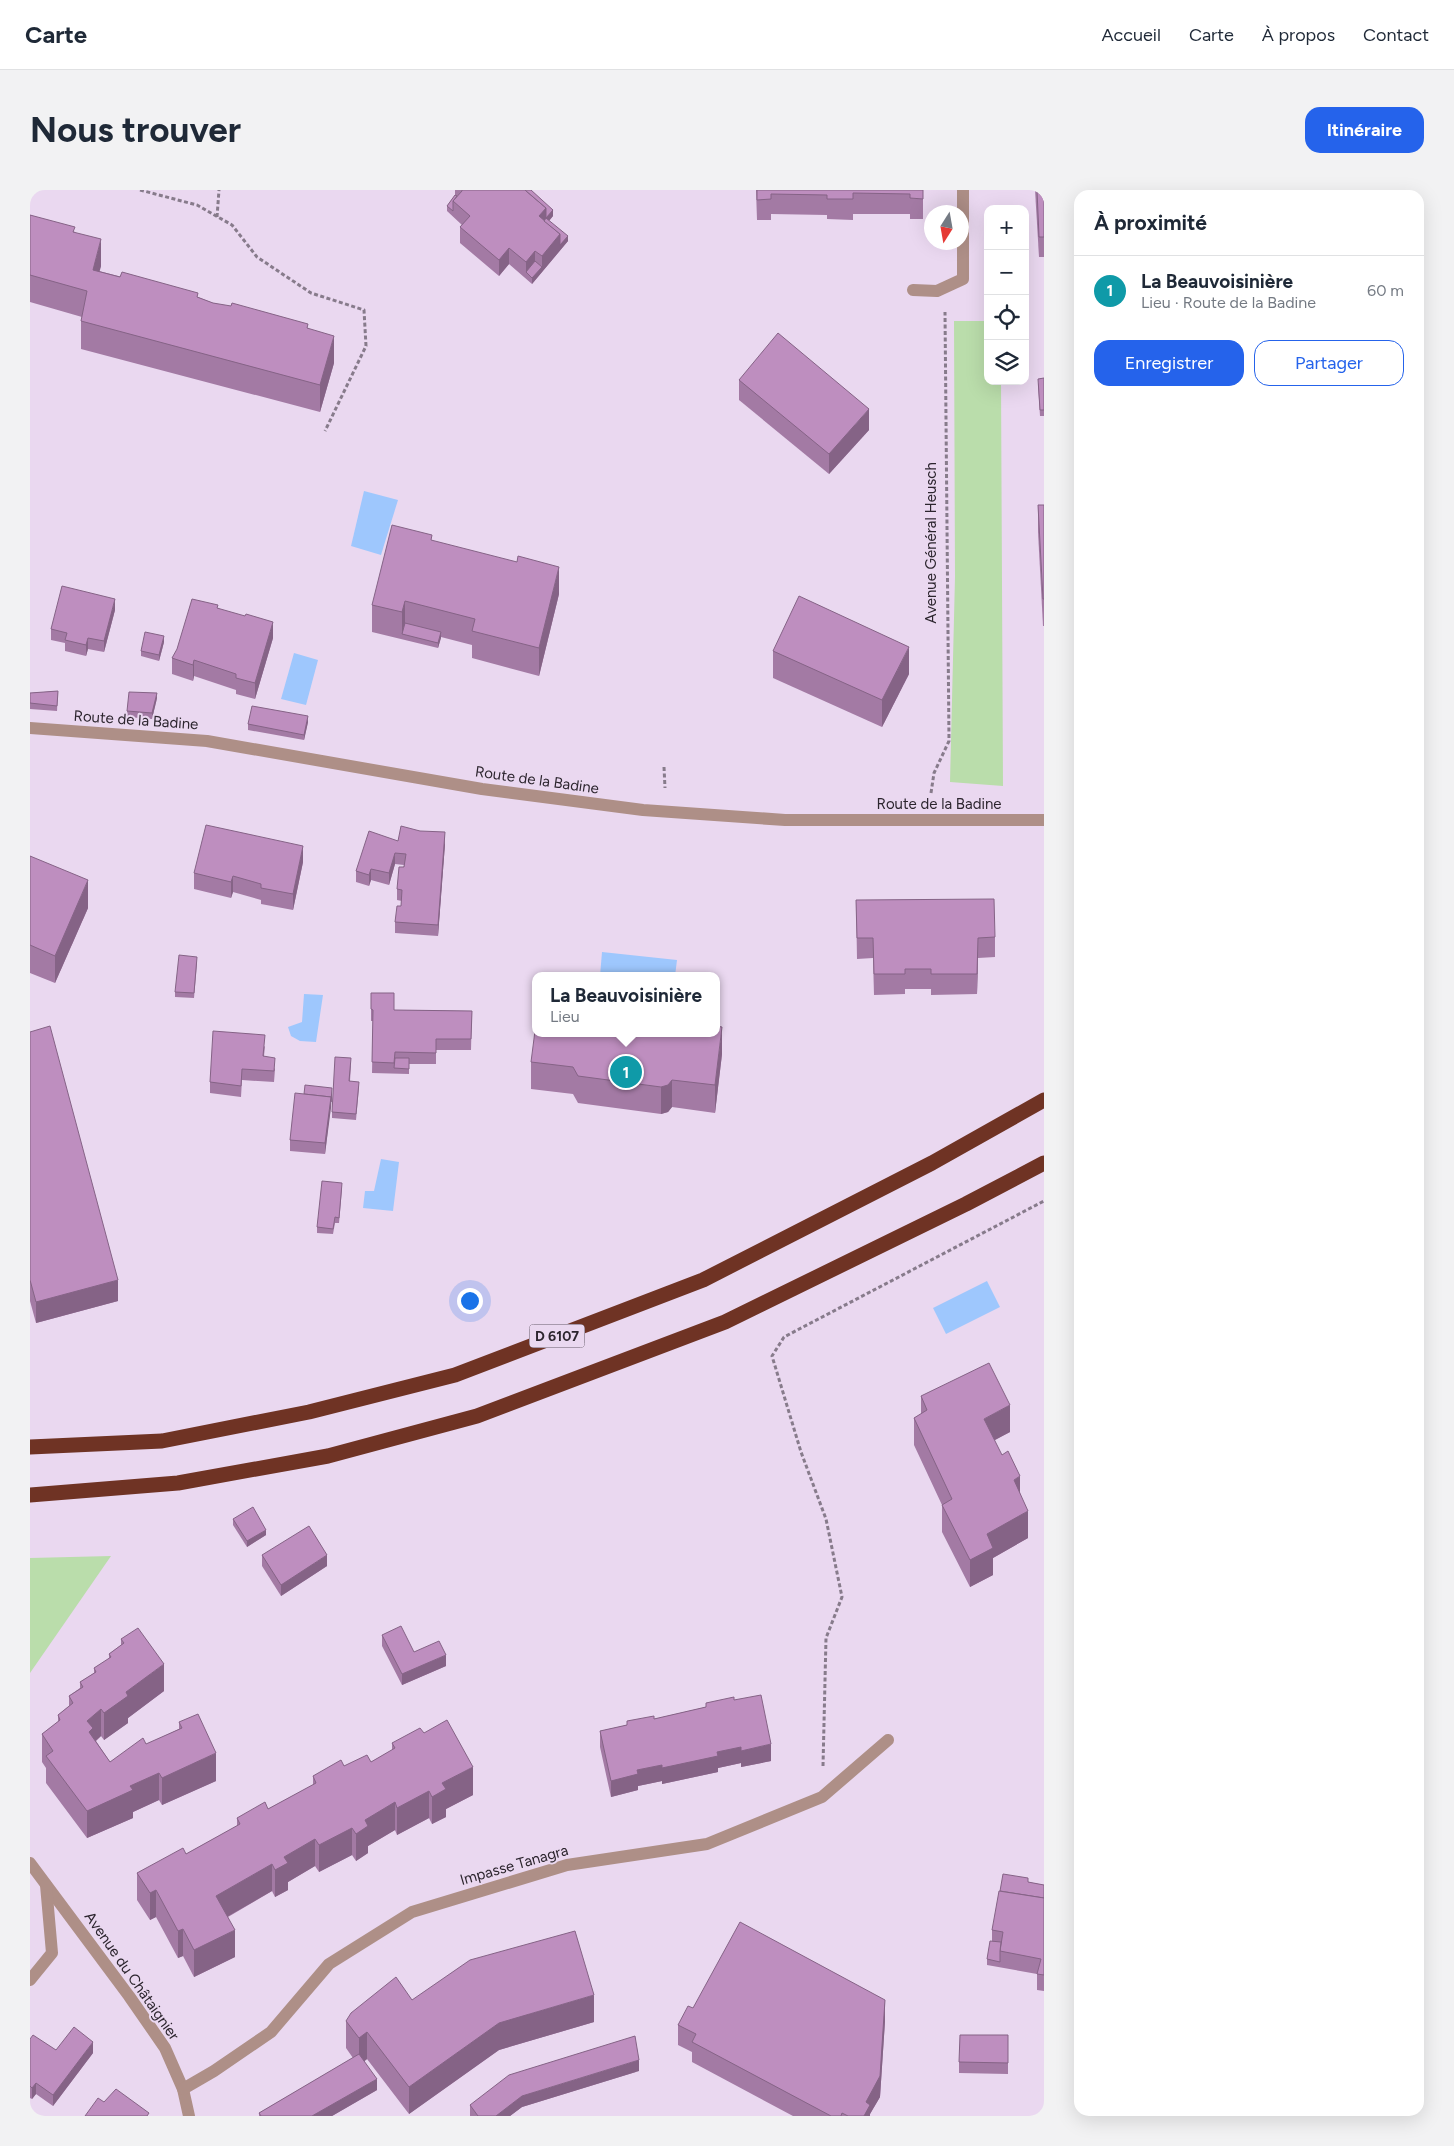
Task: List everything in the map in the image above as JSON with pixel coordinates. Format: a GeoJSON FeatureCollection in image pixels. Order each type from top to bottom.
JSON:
{"type":"FeatureCollection","features":[{"type":"Feature","properties":{"kind":"highway","name":"D 6107"},"geometry":{"type":"LineString","coordinates":[[30,1447],[162,1441],[309,1412],[455,1375],[703,1280],[932,1163],[1044,1100]]}},
{"type":"Feature","properties":{"kind":"highway"},"geometry":{"type":"LineString","coordinates":[[30,1495],[188,1481],[328,1456],[477,1416],[725,1322],[966,1204],[1044,1163]]}},
{"type":"Feature","properties":{"kind":"street"},"geometry":{"type":"LineString","coordinates":[[913,290],[937,291],[963,279],[962,190]]}},
{"type":"Feature","properties":{"kind":"street","name":"Route de la Badine"},"geometry":{"type":"LineString","coordinates":[[30,728],[207,741],[482,789],[643,810],[785,820],[1044,820]]}},
{"type":"Feature","properties":{"kind":"street","name":"Impasse Tanagra"},"geometry":{"type":"LineString","coordinates":[[183,2089],[214,2071],[271,2032],[329,1964],[412,1912],[567,1865],[707,1844],[822,1797],[888,1740]]}},
{"type":"Feature","properties":{"kind":"street","name":"Avenue du Châtaignier"},"geometry":{"type":"LineString","coordinates":[[30,1863],[129,1996],[165,2048],[183,2089],[190,2116]]}},
{"type":"Feature","properties":{"kind":"street"},"geometry":{"type":"LineString","coordinates":[[30,1980],[52,1953],[46,1885]]}},
{"type":"Feature","properties":{"kind":"path"},"geometry":{"type":"LineString","coordinates":[[140,190],[197,205],[232,225],[257,257],[311,293],[364,310],[366,346],[325,430]]}},
{"type":"Feature","properties":{"kind":"path"},"geometry":{"type":"LineString","coordinates":[[217,217],[219,190]]}},
{"type":"Feature","properties":{"kind":"path","name":"Avenue Général Heusch"},"geometry":{"type":"LineString","coordinates":[[931,794],[934,773],[949,741],[946,314],[937,291]]}},
{"type":"Feature","properties":{"kind":"path"},"geometry":{"type":"LineString","coordinates":[[822,1797],[826,1638],[842,1596],[826,1519],[801,1452],[772,1356],[784,1337],[1044,1201]]}},
{"type":"Feature","properties":{"kind":"green space"},"geometry":{"type":"Polygon","coordinates":[[[954,321],[984,321],[984,385],[1001,385],[1003,786],[950,782],[955,577],[954,321]]]}},
{"type":"Feature","properties":{"kind":"green space"},"geometry":{"type":"Polygon","coordinates":[[[111,1556],[30,1673],[30,1558],[111,1556]]]}},
{"type":"Feature","properties":{"kind":"water"},"geometry":{"type":"Polygon","coordinates":[[[364,491],[398,500],[381,555],[351,546],[364,491]]]}},
{"type":"Feature","properties":{"kind":"water"},"geometry":{"type":"Polygon","coordinates":[[[294,653],[318,660],[306,705],[281,699],[294,653]]]}},
{"type":"Feature","properties":{"kind":"water"},"geometry":{"type":"Polygon","coordinates":[[[602,952],[677,960],[676,972],[600,972],[602,952]]]}},
{"type":"Feature","properties":{"kind":"water"},"geometry":{"type":"Polygon","coordinates":[[[304,994],[323,995],[316,1042],[300,1041],[291,1036],[288,1027],[302,1022],[304,994]]]}},
{"type":"Feature","properties":{"kind":"water"},"geometry":{"type":"Polygon","coordinates":[[[381,1159],[399,1162],[393,1211],[363,1208],[365,1191],[374,1191],[381,1159]]]}},
{"type":"Feature","properties":{"kind":"water"},"geometry":{"type":"Polygon","coordinates":[[[987,1281],[1000,1307],[946,1334],[933,1308],[987,1281]]]}},
{"type":"Feature","properties":{"kind":"building"},"geometry":{"type":"Polygon","coordinates":[[[462,190],[525,190],[546,208],[539,216],[560,234],[542,256],[535,251],[526,262],[509,248],[499,260],[460,227],[470,216],[453,201],[462,190]]]}},
{"type":"Feature","properties":{"kind":"building"},"geometry":{"type":"Polygon","coordinates":[[[525,190],[531,190],[553,210],[546,218],[546,208],[525,190]]]}},
{"type":"Feature","properties":{"kind":"building"},"geometry":{"type":"Polygon","coordinates":[[[757,190],[923,190],[923,199],[910,198],[910,194],[853,193],[853,199],[827,199],[827,195],[771,194],[771,199],[757,200],[757,190]]]}},
{"type":"Feature","properties":{"kind":"building"},"geometry":{"type":"Polygon","coordinates":[[[1037,190],[1044,190],[1044,237],[1039,237],[1037,190]]]}},
{"type":"Feature","properties":{"kind":"building"},"geometry":{"type":"Polygon","coordinates":[[[455,195],[457,196],[453,201],[453,211],[447,206],[455,195]]]}},
{"type":"Feature","properties":{"kind":"building"},"geometry":{"type":"Polygon","coordinates":[[[30,215],[75,227],[73,232],[101,239],[93,270],[120,277],[122,272],[198,293],[197,297],[213,303],[231,306],[232,303],[308,324],[307,328],[334,336],[320,385],[81,321],[87,291],[30,275],[30,215]]]}},
{"type":"Feature","properties":{"kind":"building"},"geometry":{"type":"Polygon","coordinates":[[[546,218],[568,236],[560,245],[560,234],[544,221],[546,218]]]}},
{"type":"Feature","properties":{"kind":"building"},"geometry":{"type":"Polygon","coordinates":[[[535,261],[542,267],[532,278],[526,272],[535,261]]]}},
{"type":"Feature","properties":{"kind":"building"},"geometry":{"type":"Polygon","coordinates":[[[778,333],[869,409],[829,454],[739,380],[778,333]]]}},
{"type":"Feature","properties":{"kind":"building"},"geometry":{"type":"Polygon","coordinates":[[[1044,378],[1044,410],[1040,410],[1038,379],[1044,378]]]}},
{"type":"Feature","properties":{"kind":"building"},"geometry":{"type":"Polygon","coordinates":[[[1038,505],[1044,505],[1044,599],[1043,599],[1038,505]]]}},
{"type":"Feature","properties":{"kind":"building"},"geometry":{"type":"Polygon","coordinates":[[[392,525],[432,535],[431,540],[517,562],[518,556],[559,567],[539,648],[472,631],[475,619],[405,601],[402,612],[372,605],[392,525]]]}},
{"type":"Feature","properties":{"kind":"building"},"geometry":{"type":"Polygon","coordinates":[[[62,586],[115,599],[104,641],[88,638],[86,645],[65,640],[67,633],[51,629],[62,586]]]}},
{"type":"Feature","properties":{"kind":"building"},"geometry":{"type":"Polygon","coordinates":[[[799,596],[909,647],[882,700],[773,651],[799,596]]]}},
{"type":"Feature","properties":{"kind":"building"},"geometry":{"type":"Polygon","coordinates":[[[192,599],[218,605],[217,608],[245,616],[246,614],[273,622],[255,683],[236,678],[236,674],[194,660],[193,665],[172,658],[177,649],[192,599]]]}},
{"type":"Feature","properties":{"kind":"building"},"geometry":{"type":"Polygon","coordinates":[[[405,623],[441,632],[438,643],[402,634],[405,623]]]}},
{"type":"Feature","properties":{"kind":"building"},"geometry":{"type":"Polygon","coordinates":[[[145,632],[164,636],[159,655],[141,651],[145,632]]]}},
{"type":"Feature","properties":{"kind":"building"},"geometry":{"type":"Polygon","coordinates":[[[58,691],[57,706],[30,703],[30,693],[58,691]]]}},
{"type":"Feature","properties":{"kind":"building"},"geometry":{"type":"Polygon","coordinates":[[[129,692],[157,693],[152,713],[127,711],[129,692]]]}},
{"type":"Feature","properties":{"kind":"building"},"geometry":{"type":"Polygon","coordinates":[[[252,706],[308,716],[304,735],[248,724],[252,706]]]}},
{"type":"Feature","properties":{"kind":"building"},"geometry":{"type":"Polygon","coordinates":[[[206,825],[303,846],[293,894],[261,888],[261,884],[233,876],[231,882],[194,873],[206,825]]]}},
{"type":"Feature","properties":{"kind":"building"},"geometry":{"type":"Polygon","coordinates":[[[401,826],[420,831],[445,832],[438,925],[395,922],[397,906],[401,906],[402,890],[397,889],[399,867],[404,867],[406,854],[395,853],[389,873],[371,869],[369,875],[356,871],[369,831],[398,841],[401,826]]]}},
{"type":"Feature","properties":{"kind":"building"},"geometry":{"type":"Polygon","coordinates":[[[30,856],[88,880],[55,956],[30,945],[30,856]]]}},
{"type":"Feature","properties":{"kind":"building"},"geometry":{"type":"Polygon","coordinates":[[[994,899],[995,937],[978,938],[977,974],[931,974],[931,969],[905,969],[905,974],[874,974],[873,938],[857,938],[856,900],[994,899]]]}},
{"type":"Feature","properties":{"kind":"building"},"geometry":{"type":"Polygon","coordinates":[[[179,955],[197,957],[194,993],[175,992],[179,955]]]}},
{"type":"Feature","properties":{"kind":"building"},"geometry":{"type":"Polygon","coordinates":[[[371,993],[394,993],[394,1010],[472,1011],[471,1039],[436,1039],[436,1053],[395,1052],[394,1063],[372,1062],[373,1010],[371,1009],[371,993]]]}},
{"type":"Feature","properties":{"kind":"building"},"geometry":{"type":"Polygon","coordinates":[[[50,1026],[118,1280],[36,1302],[30,1280],[30,1032],[50,1026]]]}},
{"type":"Feature","properties":{"kind":"building"},"geometry":{"type":"Polygon","coordinates":[[[720,1027],[722,1027],[715,1085],[672,1080],[668,1085],[661,1087],[578,1076],[573,1067],[531,1062],[534,1037],[720,1037],[720,1027]]]}},
{"type":"Feature","properties":{"kind":"building"},"geometry":{"type":"Polygon","coordinates":[[[213,1031],[265,1035],[263,1056],[275,1058],[274,1071],[242,1069],[241,1086],[210,1082],[213,1031]]]}},
{"type":"Feature","properties":{"kind":"building"},"geometry":{"type":"Polygon","coordinates":[[[335,1057],[351,1058],[349,1081],[359,1082],[356,1114],[332,1112],[335,1057]]]}},
{"type":"Feature","properties":{"kind":"building"},"geometry":{"type":"Polygon","coordinates":[[[395,1058],[409,1058],[409,1069],[394,1068],[395,1058]]]}},
{"type":"Feature","properties":{"kind":"building"},"geometry":{"type":"Polygon","coordinates":[[[305,1085],[332,1088],[331,1102],[331,1097],[304,1094],[305,1085]]]}},
{"type":"Feature","properties":{"kind":"building"},"geometry":{"type":"Polygon","coordinates":[[[295,1093],[331,1097],[325,1143],[290,1140],[295,1093]]]}},
{"type":"Feature","properties":{"kind":"building"},"geometry":{"type":"Polygon","coordinates":[[[322,1181],[342,1183],[339,1218],[335,1217],[333,1229],[317,1227],[322,1181]]]}},
{"type":"Feature","properties":{"kind":"building"},"geometry":{"type":"Polygon","coordinates":[[[989,1363],[1010,1405],[984,1419],[1002,1455],[1008,1451],[1020,1476],[1014,1480],[1028,1511],[987,1534],[993,1548],[970,1560],[942,1505],[952,1499],[914,1418],[927,1410],[921,1396],[989,1363]]]}},
{"type":"Feature","properties":{"kind":"building"},"geometry":{"type":"Polygon","coordinates":[[[253,1507],[266,1530],[247,1541],[233,1519],[253,1507]]]}},
{"type":"Feature","properties":{"kind":"building"},"geometry":{"type":"Polygon","coordinates":[[[309,1526],[327,1555],[281,1585],[262,1555],[309,1526]]]}},
{"type":"Feature","properties":{"kind":"building"},"geometry":{"type":"Polygon","coordinates":[[[401,1626],[414,1652],[439,1641],[446,1655],[402,1674],[382,1635],[401,1626]]]}},
{"type":"Feature","properties":{"kind":"building"},"geometry":{"type":"Polygon","coordinates":[[[138,1628],[164,1664],[126,1692],[128,1696],[104,1713],[101,1709],[87,1721],[93,1728],[89,1732],[110,1762],[143,1738],[146,1744],[182,1728],[179,1722],[198,1714],[216,1753],[162,1778],[159,1773],[130,1786],[133,1790],[87,1811],[46,1756],[53,1751],[42,1734],[60,1720],[58,1715],[73,1703],[69,1696],[83,1687],[80,1682],[96,1672],[94,1668],[111,1657],[109,1654],[124,1643],[121,1639],[138,1628]]]}},
{"type":"Feature","properties":{"kind":"building"},"geometry":{"type":"Polygon","coordinates":[[[761,1695],[771,1744],[741,1751],[741,1747],[717,1752],[718,1756],[662,1768],[662,1765],[637,1770],[638,1774],[611,1781],[600,1731],[627,1725],[627,1721],[654,1716],[654,1719],[706,1707],[706,1703],[734,1697],[734,1700],[761,1695]]]}},
{"type":"Feature","properties":{"kind":"building"},"geometry":{"type":"Polygon","coordinates":[[[447,1720],[473,1767],[442,1783],[446,1789],[432,1797],[429,1791],[397,1808],[395,1802],[365,1820],[368,1826],[356,1834],[352,1828],[319,1845],[315,1839],[284,1857],[288,1863],[275,1870],[272,1864],[216,1896],[235,1930],[194,1950],[183,1929],[178,1931],[156,1890],[150,1893],[137,1873],[183,1848],[186,1854],[240,1824],[237,1818],[265,1802],[268,1809],[316,1783],[313,1776],[341,1760],[344,1766],[367,1755],[371,1762],[395,1748],[392,1743],[420,1728],[424,1733],[447,1720]]]}},
{"type":"Feature","properties":{"kind":"building"},"geometry":{"type":"Polygon","coordinates":[[[1003,1874],[1028,1878],[1028,1882],[1044,1885],[1044,1898],[1000,1891],[1003,1874]]]}},
{"type":"Feature","properties":{"kind":"building"},"geometry":{"type":"Polygon","coordinates":[[[999,1891],[1044,1898],[1044,1975],[1037,1974],[1041,1959],[1000,1951],[1003,1932],[992,1930],[999,1891]]]}},
{"type":"Feature","properties":{"kind":"building"},"geometry":{"type":"Polygon","coordinates":[[[740,1922],[885,2000],[880,2076],[866,2102],[870,2105],[864,2116],[848,2116],[842,2113],[841,2116],[831,2116],[692,2042],[696,2034],[678,2025],[688,2006],[693,2008],[740,1922]]]}},
{"type":"Feature","properties":{"kind":"building"},"geometry":{"type":"Polygon","coordinates":[[[575,1931],[594,1995],[499,2023],[409,2087],[367,2032],[359,2038],[346,2021],[351,2013],[396,1977],[412,2000],[470,1960],[575,1931]]]}},
{"type":"Feature","properties":{"kind":"building"},"geometry":{"type":"Polygon","coordinates":[[[990,1941],[1001,1942],[1000,1962],[987,1959],[990,1941]]]}},
{"type":"Feature","properties":{"kind":"building"},"geometry":{"type":"Polygon","coordinates":[[[74,2027],[93,2042],[53,2095],[36,2083],[32,2088],[30,2086],[30,2039],[33,2035],[56,2050],[74,2027]]]}},
{"type":"Feature","properties":{"kind":"building"},"geometry":{"type":"Polygon","coordinates":[[[960,2035],[1008,2035],[1008,2063],[959,2062],[960,2035]]]}},
{"type":"Feature","properties":{"kind":"building"},"geometry":{"type":"Polygon","coordinates":[[[635,2036],[639,2060],[522,2096],[496,2116],[478,2116],[470,2105],[509,2075],[635,2036]]]}},
{"type":"Feature","properties":{"kind":"building"},"geometry":{"type":"Polygon","coordinates":[[[359,2054],[377,2079],[312,2116],[261,2116],[259,2113],[359,2054]]]}},
{"type":"Feature","properties":{"kind":"building"},"geometry":{"type":"Polygon","coordinates":[[[116,2089],[149,2113],[147,2116],[85,2116],[98,2098],[104,2102],[116,2089]]]}},
{"type":"Feature","properties":{"kind":"place","name":"La Beauvoisinière"},"geometry":{"type":"Point","coordinates":[626,1072]}}]}
